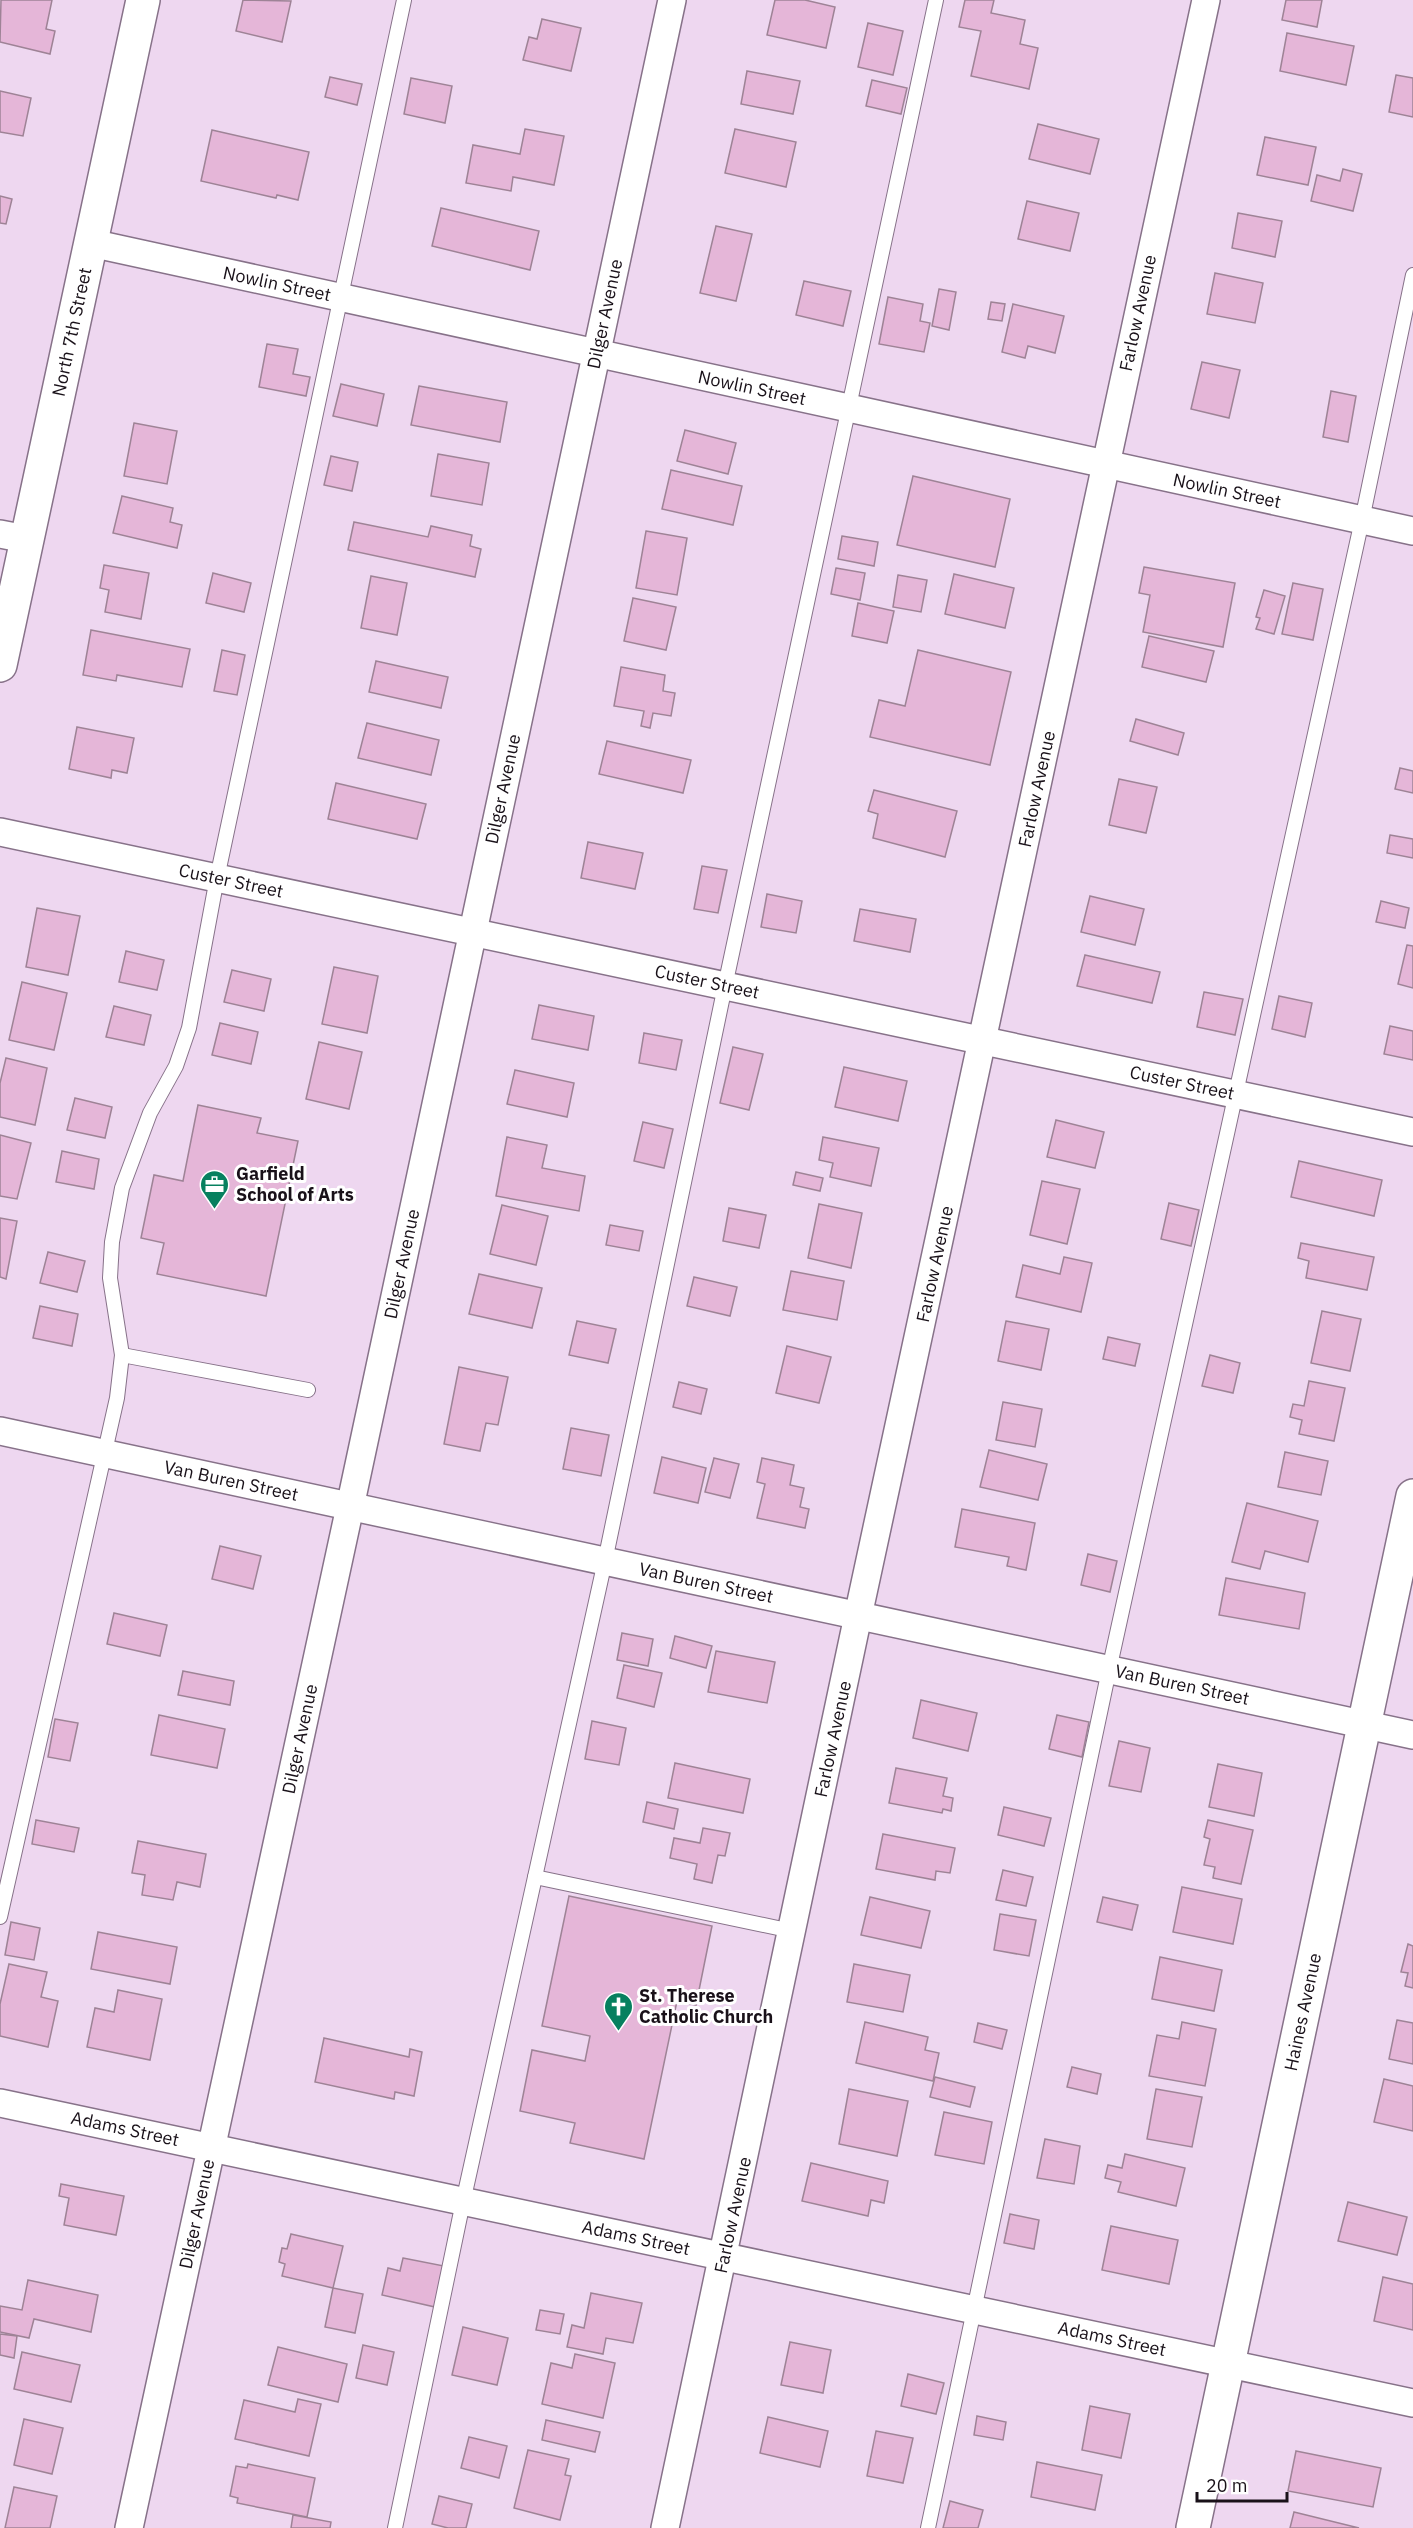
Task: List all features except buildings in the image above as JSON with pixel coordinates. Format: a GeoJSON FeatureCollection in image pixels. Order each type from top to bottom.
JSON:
{"type":"FeatureCollection","features":[{"type":"Feature","properties":{"kind":"main road","name":"North 7th Street"},"geometry":{"type":"LineString","coordinates":[[0,665],[13,537],[91,243],[142,0]]}},
{"type":"Feature","properties":{"kind":"main road","name":"Haines Avenue"},"geometry":{"type":"LineString","coordinates":[[1193,2528],[1413,1496]]}},
{"type":"Feature","properties":{"kind":"street","name":"Dilger Avenue"},"geometry":{"type":"LineString","coordinates":[[129,2528],[672,0]]}},
{"type":"Feature","properties":{"kind":"street","name":"Farlow Avenue"},"geometry":{"type":"LineString","coordinates":[[665,2528],[858,1616],[984,1041],[1206,0]]}},
{"type":"Feature","properties":{"kind":"street","name":"Nowlin Street"},"geometry":{"type":"LineString","coordinates":[[91,243],[1413,531]]}},
{"type":"Feature","properties":{"kind":"street","name":"Custer Street"},"geometry":{"type":"LineString","coordinates":[[0,832],[1413,1132]]}},
{"type":"Feature","properties":{"kind":"street","name":"Van Buren Street"},"geometry":{"type":"LineString","coordinates":[[0,1431],[1413,1735]]}},
{"type":"Feature","properties":{"kind":"street","name":"Adams Street"},"geometry":{"type":"LineString","coordinates":[[0,2103],[1413,2403]]}},
{"type":"Feature","properties":{"kind":"lane"},"geometry":{"type":"LineString","coordinates":[[0,1917],[117,1398],[122,1355],[110,1278],[112,1242],[122,1188],[150,1113],[176,1066],[189,1028],[217,878],[404,0]]}},
{"type":"Feature","properties":{"kind":"lane"},"geometry":{"type":"LineString","coordinates":[[395,2528],[463,2202],[604,1562],[936,0]]}},
{"type":"Feature","properties":{"kind":"lane"},"geometry":{"type":"LineString","coordinates":[[928,2528],[1109,1670],[1362,520],[1413,275]]}},
{"type":"Feature","properties":{"kind":"lane"},"geometry":{"type":"LineString","coordinates":[[122,1355],[308,1390]]}},
{"type":"Feature","properties":{"kind":"lane"},"geometry":{"type":"LineString","coordinates":[[535,1877],[792,1931]]}},
{"type":"Feature","properties":{"kind":"place","name":"Garfield School of Arts"},"geometry":{"type":"Point","coordinates":[215,1210]}},
{"type":"Feature","properties":{"kind":"place","name":"St. Therese Catholic Church"},"geometry":{"type":"Point","coordinates":[618,2032]}}]}
